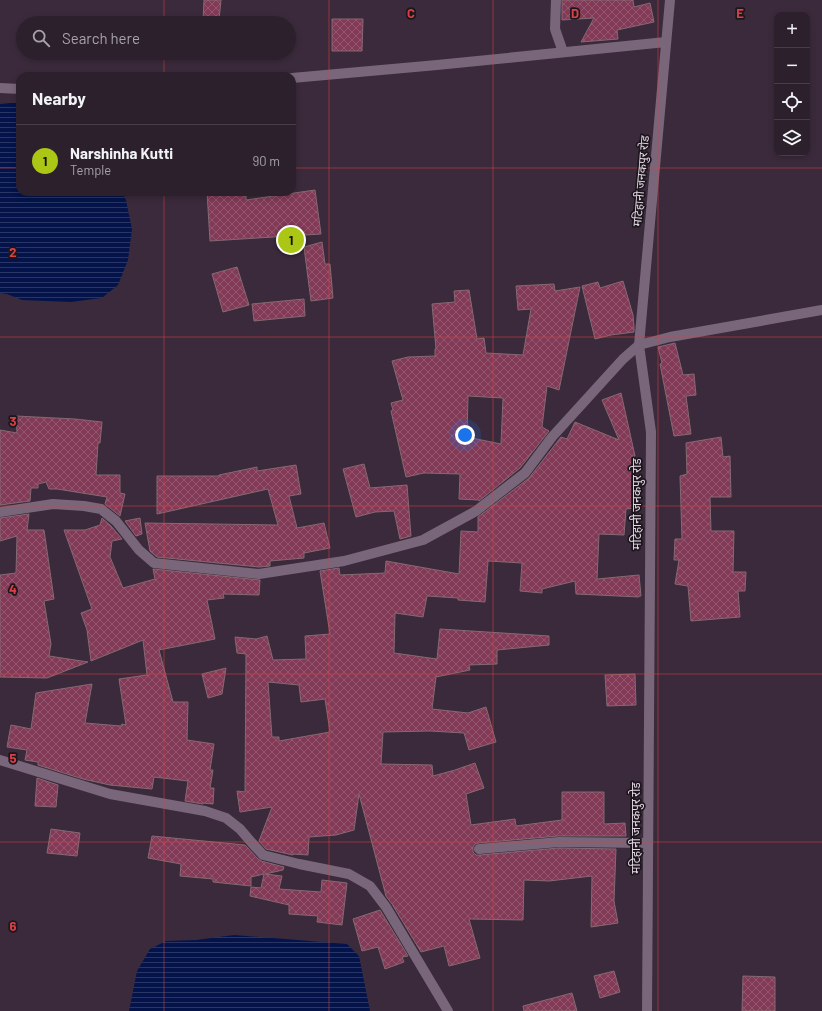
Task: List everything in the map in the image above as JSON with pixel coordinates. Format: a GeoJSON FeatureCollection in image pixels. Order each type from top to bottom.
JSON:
{"type":"FeatureCollection","features":[{"type":"Feature","properties":{"kind":"street"},"geometry":{"type":"LineString","coordinates":[[556,0],[555,29],[564,52]]}},
{"type":"Feature","properties":{"kind":"street","name":"मटिहानी जनकपुर रोड"},"geometry":{"type":"LineString","coordinates":[[648,1011],[651,432],[639,345],[670,0]]}},
{"type":"Feature","properties":{"kind":"street"},"geometry":{"type":"LineString","coordinates":[[296,78],[666,42]]}},
{"type":"Feature","properties":{"kind":"street"},"geometry":{"type":"LineString","coordinates":[[0,88],[16,88]]}},
{"type":"Feature","properties":{"kind":"street"},"geometry":{"type":"LineString","coordinates":[[0,512],[53,504],[84,506],[101,509],[116,522],[138,550],[154,563],[259,574],[344,561],[422,540],[476,511],[525,473],[552,437],[623,360],[639,345],[670,337],[822,310]]}},
{"type":"Feature","properties":{"kind":"street"},"geometry":{"type":"LineString","coordinates":[[0,760],[110,794],[204,811],[226,818],[240,829],[264,855],[349,874],[370,886],[386,907],[448,1011]]}},
{"type":"Feature","properties":{"kind":"street"},"geometry":{"type":"LineString","coordinates":[[479,849],[559,842],[648,843]]}},
{"type":"Feature","properties":{"kind":"shaded area"},"geometry":{"type":"Polygon","coordinates":[[[16,102],[16,196],[124,196],[132,229],[128,260],[118,285],[102,298],[71,302],[22,300],[0,293],[0,104],[16,102]]]}},
{"type":"Feature","properties":{"kind":"shaded area"},"geometry":{"type":"Polygon","coordinates":[[[234,935],[347,944],[359,956],[370,1011],[129,1011],[137,971],[150,949],[166,941],[196,940],[234,935]]]}},
{"type":"Feature","properties":{"kind":"building"},"geometry":{"type":"Polygon","coordinates":[[[204,0],[221,0],[219,16],[203,16],[204,0]]]}},
{"type":"Feature","properties":{"kind":"building"},"geometry":{"type":"Polygon","coordinates":[[[562,0],[633,0],[634,7],[650,3],[654,22],[617,30],[618,39],[581,42],[594,18],[562,20],[562,0]]]}},
{"type":"Feature","properties":{"kind":"building"},"geometry":{"type":"Polygon","coordinates":[[[332,19],[363,19],[362,51],[332,51],[332,19]]]}},
{"type":"Feature","properties":{"kind":"building"},"geometry":{"type":"Polygon","coordinates":[[[315,190],[321,234],[210,241],[207,196],[246,196],[246,200],[274,196],[296,196],[296,193],[315,190]]]}},
{"type":"Feature","properties":{"kind":"building"},"geometry":{"type":"Polygon","coordinates":[[[322,242],[325,264],[330,264],[333,298],[311,301],[304,247],[322,242]]]}},
{"type":"Feature","properties":{"kind":"building"},"geometry":{"type":"Polygon","coordinates":[[[237,267],[249,305],[223,312],[212,274],[237,267]]]}},
{"type":"Feature","properties":{"kind":"building"},"geometry":{"type":"Polygon","coordinates":[[[623,281],[633,315],[634,332],[595,339],[582,286],[598,282],[600,288],[623,281]]]}},
{"type":"Feature","properties":{"kind":"building"},"geometry":{"type":"Polygon","coordinates":[[[554,284],[555,291],[580,287],[559,390],[547,386],[542,427],[549,431],[520,468],[479,501],[459,499],[460,474],[424,473],[406,477],[391,411],[393,410],[391,403],[403,400],[392,361],[408,357],[435,356],[436,349],[432,304],[455,302],[454,291],[469,290],[477,339],[484,338],[486,353],[523,355],[531,309],[518,310],[516,286],[554,284]],[[468,396],[467,437],[501,444],[503,398],[468,396]]]}},
{"type":"Feature","properties":{"kind":"building"},"geometry":{"type":"Polygon","coordinates":[[[304,299],[305,316],[254,321],[252,304],[304,299]]]}},
{"type":"Feature","properties":{"kind":"building"},"geometry":{"type":"Polygon","coordinates":[[[675,343],[683,375],[694,374],[696,395],[686,396],[691,434],[674,436],[658,347],[675,343]]]}},
{"type":"Feature","properties":{"kind":"building"},"geometry":{"type":"Polygon","coordinates":[[[621,393],[635,456],[637,508],[626,509],[624,535],[599,534],[597,579],[639,575],[641,596],[576,594],[575,581],[542,589],[542,593],[520,591],[522,563],[488,561],[485,602],[458,600],[458,598],[427,596],[423,617],[395,613],[394,653],[437,659],[440,629],[549,636],[549,645],[497,650],[497,664],[469,665],[470,670],[436,677],[432,709],[468,713],[486,707],[496,742],[469,750],[464,733],[430,731],[383,732],[381,764],[432,765],[433,776],[475,763],[484,788],[466,794],[471,825],[515,819],[516,826],[562,820],[562,792],[604,792],[604,824],[625,823],[626,836],[558,836],[478,843],[473,847],[473,852],[476,855],[480,855],[559,848],[616,849],[614,901],[618,923],[591,927],[592,876],[549,881],[524,880],[523,920],[469,919],[480,958],[449,966],[444,946],[421,952],[386,896],[359,794],[354,830],[336,835],[309,837],[308,855],[293,855],[266,849],[259,841],[272,807],[240,812],[237,791],[245,792],[246,654],[237,653],[235,637],[256,639],[267,636],[273,660],[306,659],[305,636],[330,634],[320,571],[339,568],[340,575],[385,573],[386,561],[459,574],[461,531],[478,532],[478,517],[529,478],[561,437],[567,439],[575,422],[619,440],[602,400],[621,393]],[[268,682],[272,737],[279,737],[279,741],[330,732],[325,699],[301,702],[299,685],[268,682]]]}},
{"type":"Feature","properties":{"kind":"building"},"geometry":{"type":"Polygon","coordinates":[[[16,416],[102,422],[100,443],[98,443],[96,475],[120,475],[120,493],[125,494],[120,516],[105,504],[107,497],[49,489],[46,482],[38,484],[38,488],[31,488],[30,501],[0,505],[0,430],[17,433],[16,416]]]}},
{"type":"Feature","properties":{"kind":"building"},"geometry":{"type":"Polygon","coordinates":[[[721,437],[723,457],[730,456],[731,497],[710,497],[711,531],[734,531],[733,572],[746,572],[745,591],[738,591],[740,617],[691,621],[688,586],[675,584],[679,560],[674,560],[675,539],[682,539],[680,476],[687,474],[686,443],[721,437]]]}},
{"type":"Feature","properties":{"kind":"building"},"geometry":{"type":"Polygon","coordinates":[[[364,464],[370,488],[407,485],[411,536],[400,539],[394,511],[375,512],[356,517],[343,469],[364,464]]]}},
{"type":"Feature","properties":{"kind":"building"},"geometry":{"type":"Polygon","coordinates":[[[296,465],[301,494],[289,496],[297,528],[324,523],[330,548],[304,553],[304,558],[270,561],[270,566],[259,567],[157,557],[150,551],[145,523],[278,525],[268,489],[157,514],[157,476],[219,476],[257,467],[257,471],[296,465]]]}},
{"type":"Feature","properties":{"kind":"building"},"geometry":{"type":"Polygon","coordinates":[[[29,514],[27,530],[44,530],[54,599],[44,601],[51,644],[49,656],[88,662],[47,678],[0,677],[0,575],[16,573],[17,536],[0,541],[0,518],[29,514]]]}},
{"type":"Feature","properties":{"kind":"building"},"geometry":{"type":"Polygon","coordinates":[[[102,518],[122,539],[112,541],[110,557],[123,588],[155,579],[153,569],[260,580],[259,595],[223,594],[224,598],[207,600],[215,639],[159,650],[173,702],[188,702],[187,740],[214,744],[210,770],[213,770],[210,788],[214,788],[213,804],[185,801],[188,781],[154,777],[152,789],[110,785],[83,779],[38,765],[38,762],[25,760],[27,750],[7,747],[11,725],[31,729],[36,693],[92,684],[85,723],[121,726],[122,724],[126,725],[119,679],[147,675],[143,640],[91,661],[87,630],[81,613],[92,609],[64,530],[85,530],[100,525],[102,518]]]}},
{"type":"Feature","properties":{"kind":"building"},"geometry":{"type":"Polygon","coordinates":[[[140,518],[142,534],[136,536],[125,521],[140,518]]]}},
{"type":"Feature","properties":{"kind":"building"},"geometry":{"type":"Polygon","coordinates":[[[226,668],[222,694],[208,698],[202,674],[226,668]]]}},
{"type":"Feature","properties":{"kind":"building"},"geometry":{"type":"Polygon","coordinates":[[[635,674],[636,705],[607,706],[605,675],[635,674]]]}},
{"type":"Feature","properties":{"kind":"building"},"geometry":{"type":"Polygon","coordinates":[[[37,778],[58,785],[56,807],[35,806],[37,778]]]}},
{"type":"Feature","properties":{"kind":"building"},"geometry":{"type":"Polygon","coordinates":[[[51,829],[80,833],[77,856],[47,853],[51,829]]]}},
{"type":"Feature","properties":{"kind":"building"},"geometry":{"type":"Polygon","coordinates":[[[152,836],[245,845],[261,861],[284,867],[283,870],[265,874],[282,876],[279,889],[321,892],[322,880],[347,883],[342,925],[317,922],[318,916],[289,914],[289,905],[250,896],[251,887],[261,888],[264,874],[251,877],[251,886],[213,882],[213,879],[180,876],[181,864],[148,858],[152,836]]]}},
{"type":"Feature","properties":{"kind":"building"},"geometry":{"type":"Polygon","coordinates":[[[380,910],[408,956],[402,957],[404,962],[385,969],[378,947],[362,951],[353,919],[380,910]]]}},
{"type":"Feature","properties":{"kind":"building"},"geometry":{"type":"Polygon","coordinates":[[[614,971],[620,992],[600,998],[594,976],[614,971]]]}},
{"type":"Feature","properties":{"kind":"building"},"geometry":{"type":"Polygon","coordinates":[[[743,976],[775,977],[775,1011],[742,1011],[743,976]]]}},
{"type":"Feature","properties":{"kind":"building"},"geometry":{"type":"Polygon","coordinates":[[[572,993],[577,1011],[524,1011],[523,1006],[572,993]]]}},
{"type":"Feature","properties":{"kind":"place","name":"Narshinha Kutti"},"geometry":{"type":"Point","coordinates":[291,240]}}]}
